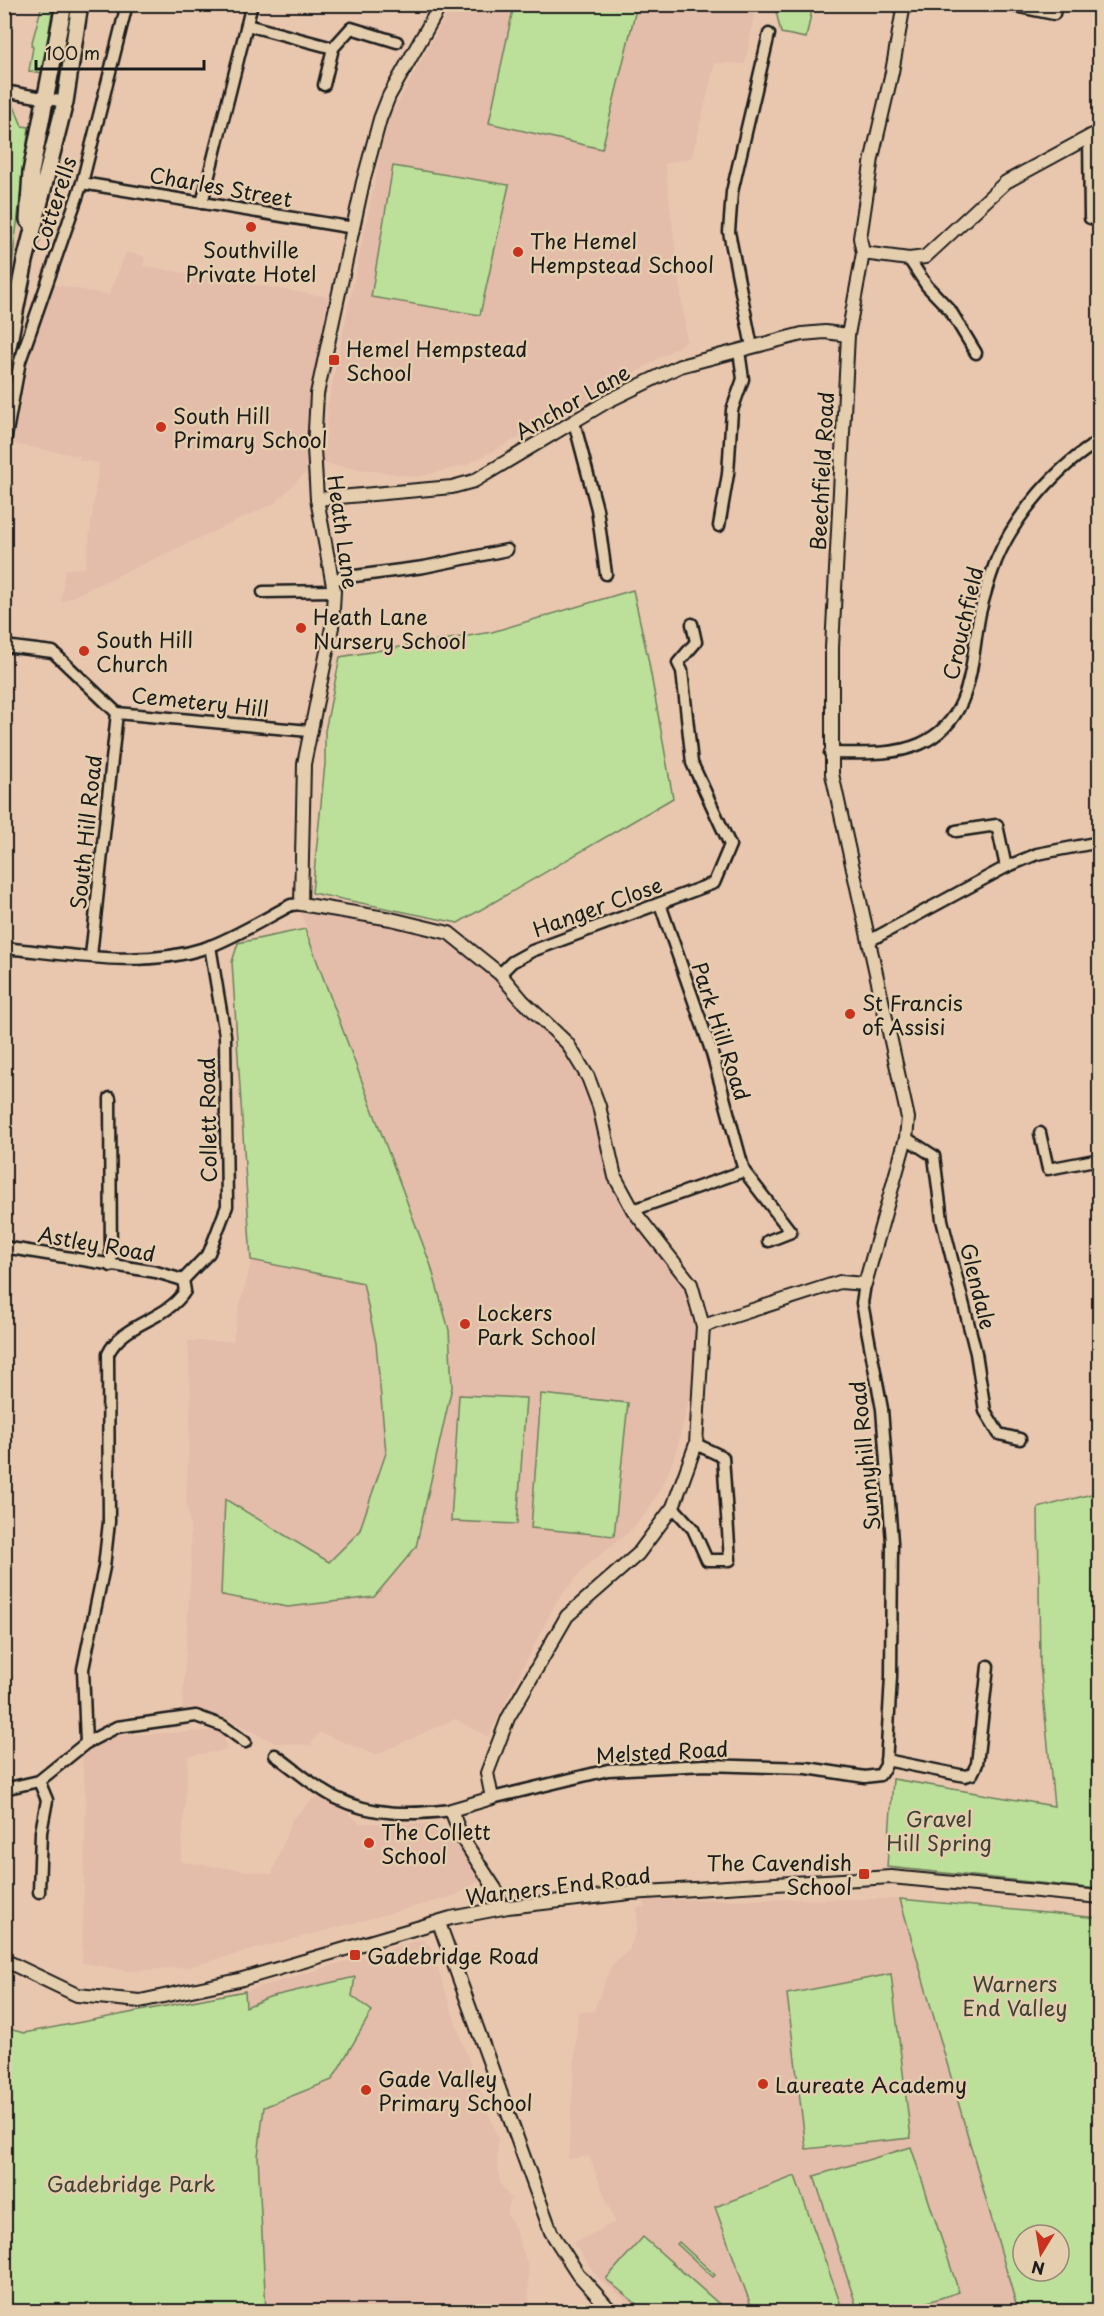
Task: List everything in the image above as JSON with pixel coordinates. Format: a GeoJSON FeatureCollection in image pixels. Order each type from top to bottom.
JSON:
{"type":"FeatureCollection","features":[{"type":"Feature","properties":{"kind":"main road"},"geometry":{"type":"LineString","coordinates":[[25,261],[31,172],[64,4]]}},
{"type":"Feature","properties":{"kind":"main road"},"geometry":{"type":"LineString","coordinates":[[4,367],[25,261],[65,102],[80,4]]}},
{"type":"Feature","properties":{"kind":"street","name":"Cotterells"},"geometry":{"type":"LineString","coordinates":[[4,448],[20,362],[82,183],[127,4]]}},
{"type":"Feature","properties":{"kind":"street"},"geometry":{"type":"LineString","coordinates":[[202,203],[252,4]]}},
{"type":"Feature","properties":{"kind":"street","name":"Heath Lane"},"geometry":{"type":"LineString","coordinates":[[301,904],[304,764],[332,627],[333,585],[317,499],[314,448],[317,394],[363,182],[389,96],[441,4]]}},
{"type":"Feature","properties":{"kind":"street","name":"Beechfield Road"},"geometry":{"type":"LineString","coordinates":[[904,4],[892,72],[872,158],[860,238],[862,253],[848,335],[831,648],[830,753],[832,774],[908,1118],[906,1138]]}},
{"type":"Feature","properties":{"kind":"street"},"geometry":{"type":"LineString","coordinates":[[1005,4],[1054,14],[1056,4]]}},
{"type":"Feature","properties":{"kind":"street"},"geometry":{"type":"LineString","coordinates":[[247,25],[333,48]]}},
{"type":"Feature","properties":{"kind":"street"},"geometry":{"type":"LineString","coordinates":[[324,85],[333,48],[351,28],[398,42]]}},
{"type":"Feature","properties":{"kind":"street"},"geometry":{"type":"LineString","coordinates":[[752,346],[729,232],[732,192],[769,34]]}},
{"type":"Feature","properties":{"kind":"street"},"geometry":{"type":"LineString","coordinates":[[4,91],[65,102]]}},
{"type":"Feature","properties":{"kind":"street"},"geometry":{"type":"LineString","coordinates":[[862,253],[909,259],[925,257],[1006,182],[1094,134]]}},
{"type":"Feature","properties":{"kind":"street"},"geometry":{"type":"LineString","coordinates":[[1094,134],[1090,218],[1100,220]]}},
{"type":"Feature","properties":{"kind":"street","name":"Charles Street"},"geometry":{"type":"LineString","coordinates":[[82,183],[354,228]]}},
{"type":"Feature","properties":{"kind":"street"},"geometry":{"type":"LineString","coordinates":[[909,259],[927,286],[950,310],[976,353]]}},
{"type":"Feature","properties":{"kind":"street","name":"Anchor Lane"},"geometry":{"type":"LineString","coordinates":[[317,499],[452,488],[474,481],[625,391],[680,366],[802,334],[848,335]]}},
{"type":"Feature","properties":{"kind":"street"},"geometry":{"type":"LineString","coordinates":[[719,526],[728,474],[732,411],[743,379],[739,351]]}},
{"type":"Feature","properties":{"kind":"street"},"geometry":{"type":"LineString","coordinates":[[574,422],[597,509],[606,574]]}},
{"type":"Feature","properties":{"kind":"street"},"geometry":{"type":"LineString","coordinates":[[1096,443],[1100,456]]}},
{"type":"Feature","properties":{"kind":"street","name":"Crouchfield"},"geometry":{"type":"LineString","coordinates":[[830,753],[896,752],[922,743],[950,723],[969,690],[980,613],[997,560],[1015,525],[1060,469],[1096,443]]}},
{"type":"Feature","properties":{"kind":"street"},"geometry":{"type":"LineString","coordinates":[[263,592],[333,585],[507,550]]}},
{"type":"Feature","properties":{"kind":"street","name":"Hanger Close"},"geometry":{"type":"LineString","coordinates":[[500,974],[512,962],[532,951],[714,883],[730,845],[693,763],[682,671],[678,663],[696,642],[692,624]]}},
{"type":"Feature","properties":{"kind":"street","name":"Cemetery Hill"},"geometry":{"type":"LineString","coordinates":[[4,646],[53,652],[117,713],[309,731]]}},
{"type":"Feature","properties":{"kind":"street","name":"South Hill Road"},"geometry":{"type":"LineString","coordinates":[[91,956],[117,713]]}},
{"type":"Feature","properties":{"kind":"street"},"geometry":{"type":"LineString","coordinates":[[956,831],[997,825],[1006,867]]}},
{"type":"Feature","properties":{"kind":"street"},"geometry":{"type":"LineString","coordinates":[[869,941],[1006,867],[1037,854],[1100,842]]}},
{"type":"Feature","properties":{"kind":"street"},"geometry":{"type":"LineString","coordinates":[[4,948],[126,959],[165,957],[210,946],[291,905],[301,904],[391,919],[449,933],[500,974],[522,1000],[567,1043],[588,1077],[599,1106],[615,1176],[633,1210],[691,1284],[703,1326],[696,1444],[673,1507],[638,1554],[567,1616],[508,1718],[487,1773],[492,1798]]}},
{"type":"Feature","properties":{"kind":"street","name":"Park Hill Road"},"geometry":{"type":"LineString","coordinates":[[660,904],[712,1053],[744,1171],[791,1232],[768,1241]]}},
{"type":"Feature","properties":{"kind":"street","name":"Collett Road"},"geometry":{"type":"LineString","coordinates":[[183,1280],[209,1253],[227,1206],[225,1035],[210,946]]}},
{"type":"Feature","properties":{"kind":"street"},"geometry":{"type":"LineString","coordinates":[[110,1098],[111,1266]]}},
{"type":"Feature","properties":{"kind":"street"},"geometry":{"type":"LineString","coordinates":[[1040,1133],[1048,1169],[1100,1160]]}},
{"type":"Feature","properties":{"kind":"street","name":"Sunnyhill Road"},"geometry":{"type":"LineString","coordinates":[[880,1775],[886,1760],[891,1677],[892,1542],[882,1409],[862,1303],[906,1138]]}},
{"type":"Feature","properties":{"kind":"street","name":"Glendale"},"geometry":{"type":"LineString","coordinates":[[906,1138],[934,1156],[942,1220],[976,1353],[985,1411],[999,1434],[1020,1439]]}},
{"type":"Feature","properties":{"kind":"street"},"geometry":{"type":"LineString","coordinates":[[633,1210],[744,1171]]}},
{"type":"Feature","properties":{"kind":"street","name":"Astley Road"},"geometry":{"type":"LineString","coordinates":[[4,1247],[156,1272],[183,1280]]}},
{"type":"Feature","properties":{"kind":"street"},"geometry":{"type":"LineString","coordinates":[[86,1743],[83,1669],[104,1567],[109,1522],[108,1354],[115,1340],[178,1302],[185,1291],[183,1280]]}},
{"type":"Feature","properties":{"kind":"street"},"geometry":{"type":"LineString","coordinates":[[703,1326],[840,1282],[866,1284]]}},
{"type":"Feature","properties":{"kind":"street"},"geometry":{"type":"LineString","coordinates":[[1100,1305],[1100,1352]]}},
{"type":"Feature","properties":{"kind":"street"},"geometry":{"type":"LineString","coordinates":[[673,1507],[693,1529],[707,1560],[730,1560],[723,1457],[696,1444]]}},
{"type":"Feature","properties":{"kind":"street"},"geometry":{"type":"LineString","coordinates":[[886,1760],[965,1776],[972,1774],[977,1764],[988,1666]]}},
{"type":"Feature","properties":{"kind":"street"},"geometry":{"type":"LineString","coordinates":[[4,1789],[39,1781],[86,1743],[117,1727],[196,1716],[223,1726],[245,1742]]}},
{"type":"Feature","properties":{"kind":"street"},"geometry":{"type":"LineString","coordinates":[[275,1755],[335,1798],[372,1812],[429,1813],[451,1810],[462,1838],[496,1890],[501,1908]]}},
{"type":"Feature","properties":{"kind":"street","name":"Melsted Road"},"geometry":{"type":"LineString","coordinates":[[451,1810],[608,1770],[705,1765],[807,1768],[865,1777],[880,1775]]}},
{"type":"Feature","properties":{"kind":"street"},"geometry":{"type":"LineString","coordinates":[[39,1781],[47,1800],[41,1832],[39,1892]]}},
{"type":"Feature","properties":{"kind":"street","name":"Warners End Road"},"geometry":{"type":"LineString","coordinates":[[4,1960],[77,1995],[140,2001],[239,1980],[428,1923],[439,1923],[501,1908],[630,1893],[891,1878],[1100,1897]]}},
{"type":"Feature","properties":{"kind":"street"},"geometry":{"type":"LineString","coordinates":[[439,1923],[551,2232],[578,2274],[612,2312]]}},
{"type":"Feature","properties":{"kind":"shaded area"},"geometry":{"type":"Polygon","coordinates":[[[4,5],[18,5],[5,39],[4,5]]]}},
{"type":"Feature","properties":{"kind":"shaded area","name":"The Hemel Hempstead School"},"geometry":{"type":"Polygon","coordinates":[[[452,5],[756,5],[745,64],[715,63],[692,157],[665,164],[687,341],[587,402],[466,465],[417,477],[323,464],[328,404],[387,122],[452,5]]]}},
{"type":"Feature","properties":{"kind":"shaded area","name":"South Hill Primary School"},"geometry":{"type":"Polygon","coordinates":[[[126,252],[145,257],[143,266],[328,297],[307,418],[308,470],[275,503],[61,602],[65,569],[85,568],[99,463],[79,460],[80,456],[13,444],[31,350],[50,284],[109,295],[126,252]]]}},
{"type":"Feature","properties":{"kind":"shaded area","name":"Lockers Park School"},"geometry":{"type":"Polygon","coordinates":[[[311,908],[434,935],[484,963],[552,1037],[587,1088],[596,1118],[608,1183],[684,1286],[690,1303],[700,1357],[676,1452],[666,1478],[648,1511],[629,1532],[585,1567],[556,1602],[488,1737],[455,1719],[375,1755],[319,1732],[311,1745],[275,1743],[223,1717],[209,1714],[178,1716],[182,1713],[191,1563],[190,1524],[186,1500],[191,1401],[188,1341],[233,1341],[239,1307],[260,1231],[296,945],[310,940],[300,909],[311,908]]]}},
{"type":"Feature","properties":{"kind":"shaded area","name":"The Collett School"},"geometry":{"type":"Polygon","coordinates":[[[222,1730],[227,1750],[188,1756],[181,1862],[272,1874],[292,1819],[315,1797],[330,1799],[360,1823],[438,1824],[484,1878],[455,1896],[188,1967],[129,1971],[82,1963],[86,1798],[81,1750],[112,1736],[222,1730]]]}},
{"type":"Feature","properties":{"kind":"shaded area","name":"Laureate Academy"},"geometry":{"type":"Polygon","coordinates":[[[900,1899],[1018,2311],[640,2311],[599,2279],[573,2243],[615,2222],[589,2156],[568,2159],[578,2012],[594,2011],[611,1966],[629,1950],[637,1929],[637,1908],[645,1906],[644,1900],[900,1899]]]}},
{"type":"Feature","properties":{"kind":"shaded area","name":"Gade Valley Primary School"},"geometry":{"type":"Polygon","coordinates":[[[422,1939],[431,1947],[462,2042],[498,2138],[497,2159],[500,2184],[511,2198],[507,2214],[515,2228],[528,2266],[529,2311],[266,2311],[245,1991],[422,1939]]]}},
{"type":"Feature","properties":{"kind":"green space"},"geometry":{"type":"Polygon","coordinates":[[[42,5],[53,5],[43,73],[29,71],[33,47],[31,46],[42,5]]]}},
{"type":"Feature","properties":{"kind":"green space"},"geometry":{"type":"Polygon","coordinates":[[[514,5],[637,5],[602,149],[489,123],[514,5]]]}},
{"type":"Feature","properties":{"kind":"green space"},"geometry":{"type":"Polygon","coordinates":[[[780,5],[813,5],[806,38],[781,33],[776,11],[780,5]]]}},
{"type":"Feature","properties":{"kind":"green space"},"geometry":{"type":"Polygon","coordinates":[[[5,104],[14,106],[22,126],[29,127],[12,264],[4,263],[4,202],[8,174],[5,172],[5,104]]]}},
{"type":"Feature","properties":{"kind":"green space"},"geometry":{"type":"Polygon","coordinates":[[[393,166],[509,185],[480,315],[371,297],[393,166]]]}},
{"type":"Feature","properties":{"kind":"green space"},"geometry":{"type":"Polygon","coordinates":[[[633,590],[648,658],[673,798],[458,923],[312,893],[325,764],[325,731],[340,657],[492,632],[633,590]]]}},
{"type":"Feature","properties":{"kind":"green space"},"geometry":{"type":"Polygon","coordinates":[[[305,929],[431,1266],[449,1330],[452,1387],[416,1547],[374,1597],[288,1607],[221,1595],[225,1499],[329,1562],[359,1532],[386,1453],[376,1343],[363,1283],[251,1260],[232,962],[238,943],[305,929]]]}},
{"type":"Feature","properties":{"kind":"green space"},"geometry":{"type":"Polygon","coordinates":[[[541,1394],[628,1403],[614,1536],[531,1528],[541,1394]]]}},
{"type":"Feature","properties":{"kind":"green space"},"geometry":{"type":"Polygon","coordinates":[[[459,1395],[526,1398],[517,1524],[451,1521],[459,1395]]]}},
{"type":"Feature","properties":{"kind":"green space","name":"Gravel Hill Spring"},"geometry":{"type":"Polygon","coordinates":[[[1099,1492],[1099,1889],[887,1867],[893,1779],[1054,1806],[1040,1664],[1038,1508],[1099,1492]]]}},
{"type":"Feature","properties":{"kind":"green space","name":"Warners End Valley"},"geometry":{"type":"Polygon","coordinates":[[[900,1899],[1099,1918],[1099,2311],[1018,2311],[900,1899]]]}},
{"type":"Feature","properties":{"kind":"green space"},"geometry":{"type":"Polygon","coordinates":[[[891,1974],[911,2138],[806,2149],[787,1994],[891,1974]]]}},
{"type":"Feature","properties":{"kind":"green space","name":"Gadebridge Park"},"geometry":{"type":"Polygon","coordinates":[[[355,1977],[352,1996],[372,2011],[332,2080],[264,2107],[258,2156],[266,2311],[5,2311],[5,2028],[24,2033],[245,1991],[246,2007],[269,1997],[355,1977]]]}},
{"type":"Feature","properties":{"kind":"green space"},"geometry":{"type":"Polygon","coordinates":[[[911,2147],[959,2292],[900,2311],[858,2311],[814,2176],[911,2147]]]}},
{"type":"Feature","properties":{"kind":"green space"},"geometry":{"type":"Polygon","coordinates":[[[795,2176],[843,2311],[753,2311],[715,2207],[795,2176]]]}},
{"type":"Feature","properties":{"kind":"green space"},"geometry":{"type":"Polygon","coordinates":[[[643,2237],[727,2311],[645,2311],[606,2279],[643,2237]]]}},
{"type":"Feature","properties":{"kind":"green space"},"geometry":{"type":"Polygon","coordinates":[[[679,2242],[715,2275],[713,2277],[677,2244],[679,2242]]]}},
{"type":"Feature","properties":{"kind":"place","name":"Southville Private Hotel"},"geometry":{"type":"Point","coordinates":[251,227]}},
{"type":"Feature","properties":{"kind":"place","name":"The Hemel Hempstead School"},"geometry":{"type":"Point","coordinates":[518,252]}},
{"type":"Feature","properties":{"kind":"place","name":"Hemel Hempstead School"},"geometry":{"type":"Point","coordinates":[334,360]}},
{"type":"Feature","properties":{"kind":"place","name":"South Hill Primary School"},"geometry":{"type":"Point","coordinates":[161,427]}},
{"type":"Feature","properties":{"kind":"place","name":"Heath Lane Nursery School"},"geometry":{"type":"Point","coordinates":[301,628]}},
{"type":"Feature","properties":{"kind":"place","name":"South Hill Church"},"geometry":{"type":"Point","coordinates":[84,651]}},
{"type":"Feature","properties":{"kind":"place","name":"St Francis of Assisi"},"geometry":{"type":"Point","coordinates":[850,1014]}},
{"type":"Feature","properties":{"kind":"place","name":"Lockers Park School"},"geometry":{"type":"Point","coordinates":[465,1324]}},
{"type":"Feature","properties":{"kind":"place","name":"The Collett School"},"geometry":{"type":"Point","coordinates":[369,1843]}},
{"type":"Feature","properties":{"kind":"place","name":"The Cavendish School"},"geometry":{"type":"Point","coordinates":[864,1874]}},
{"type":"Feature","properties":{"kind":"place","name":"Gadebridge Road"},"geometry":{"type":"Point","coordinates":[355,1955]}},
{"type":"Feature","properties":{"kind":"place","name":"Laureate Academy"},"geometry":{"type":"Point","coordinates":[763,2084]}},
{"type":"Feature","properties":{"kind":"place","name":"Gade Valley Primary School"},"geometry":{"type":"Point","coordinates":[366,2090]}}]}
